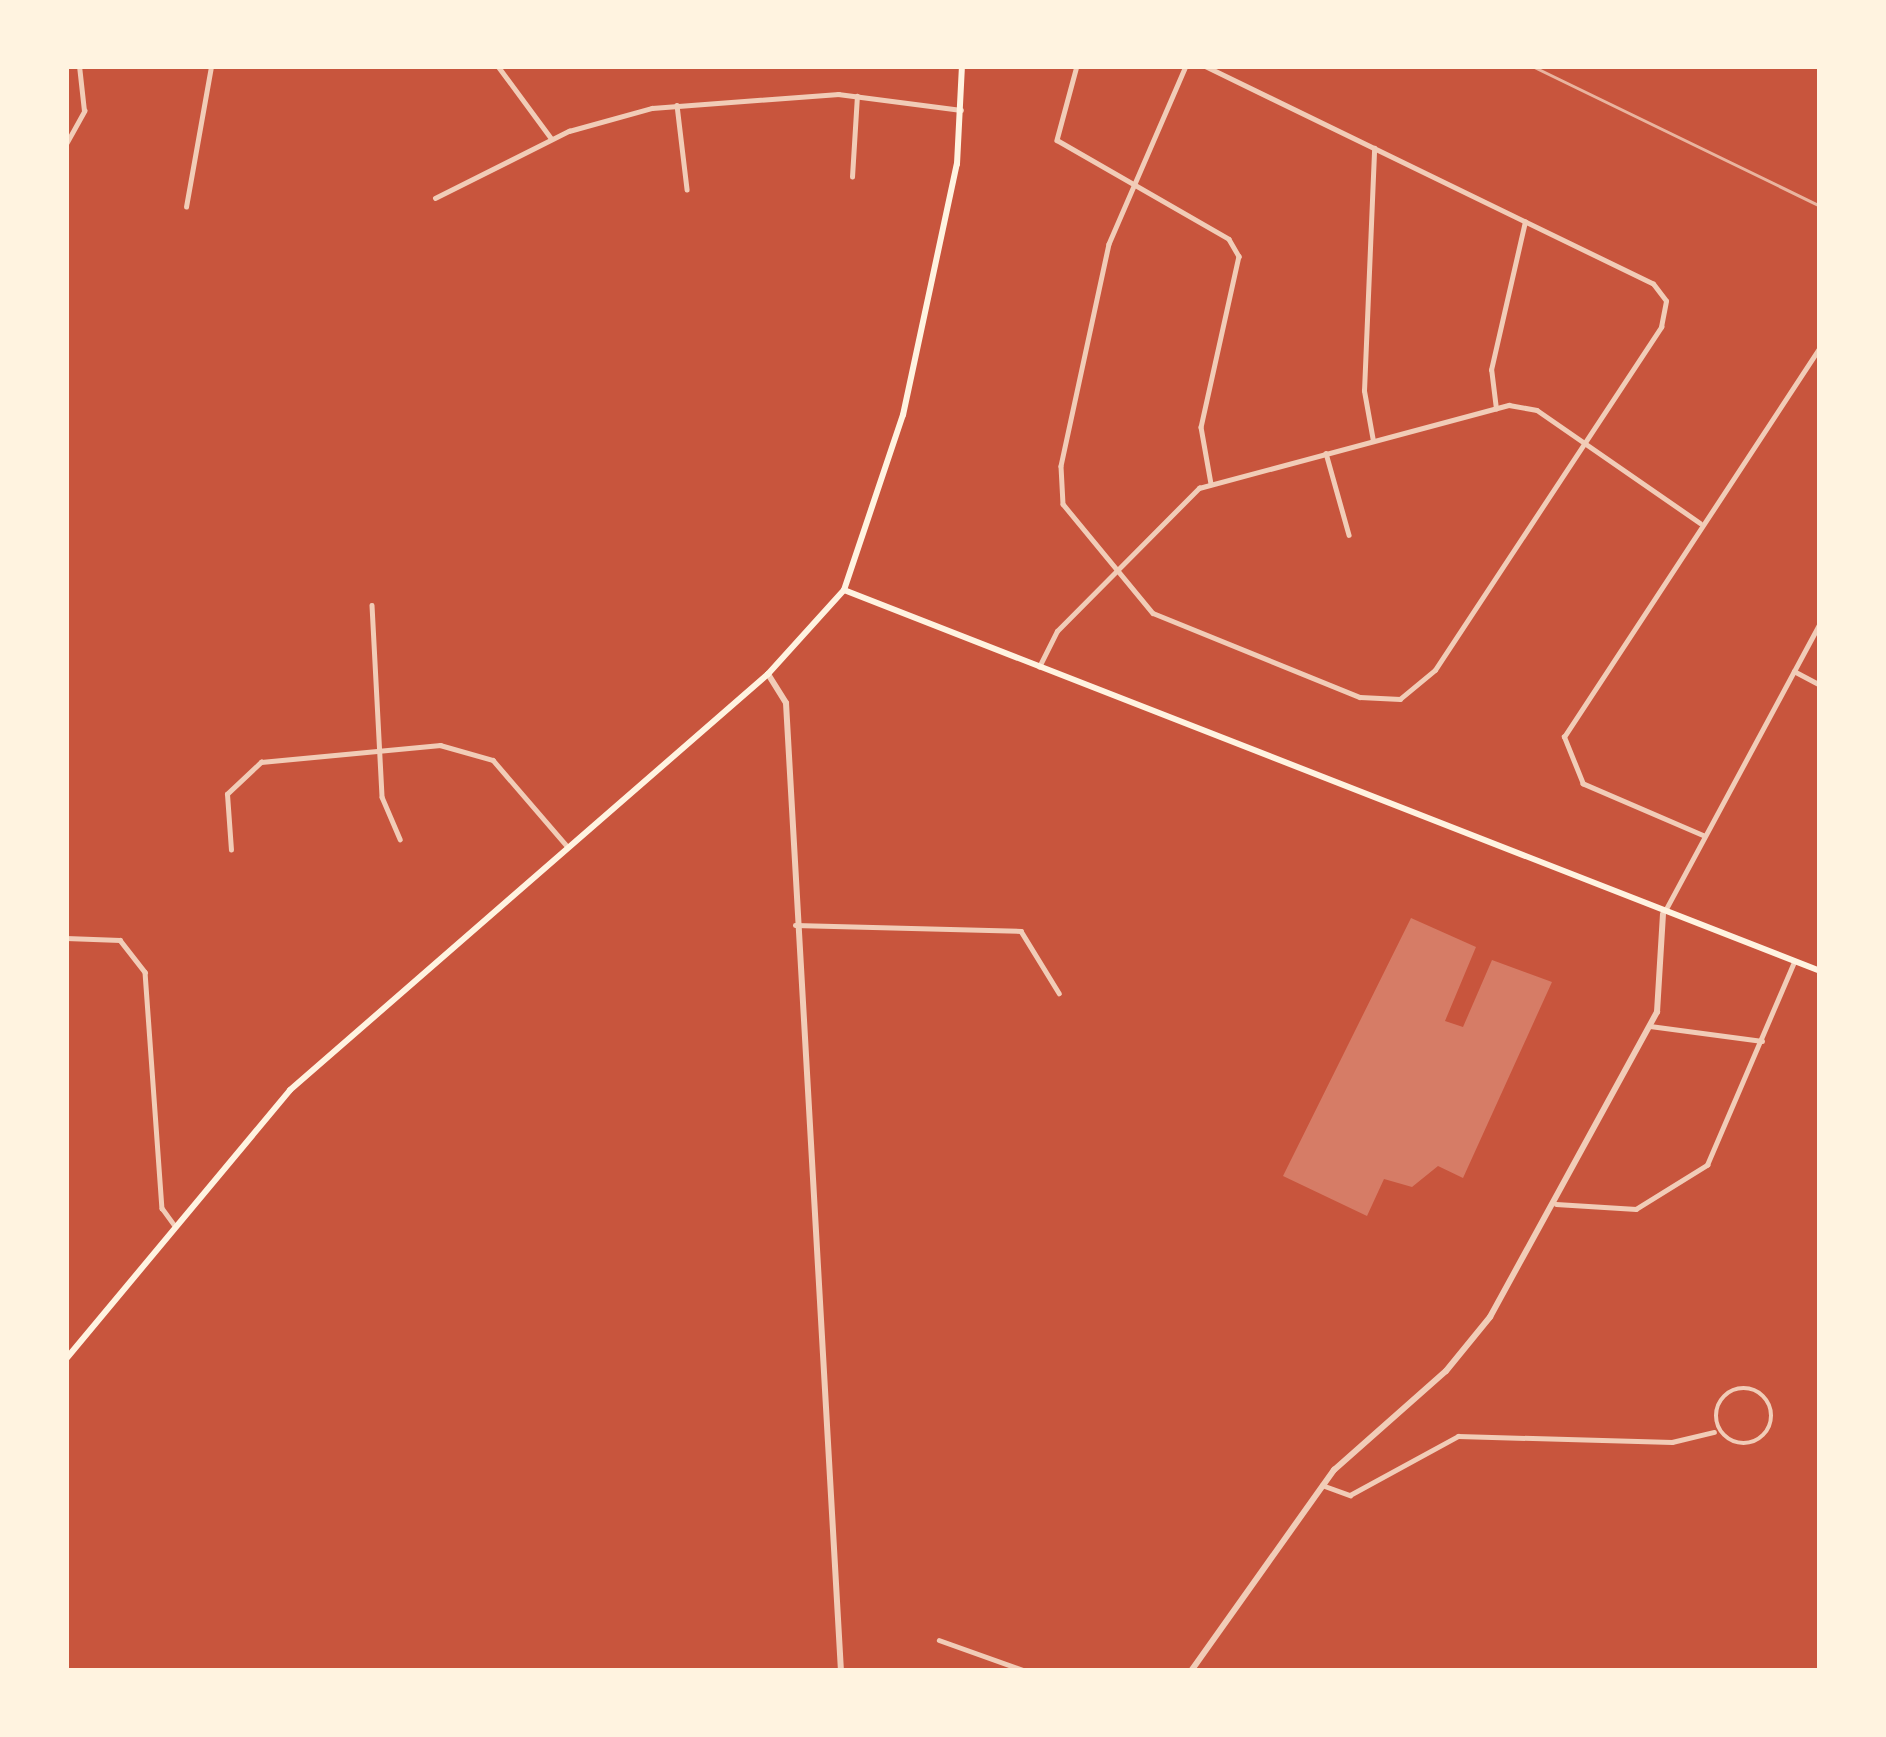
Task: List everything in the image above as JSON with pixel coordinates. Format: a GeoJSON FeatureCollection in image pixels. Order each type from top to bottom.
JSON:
{"type":"FeatureCollection","features":[{"type":"Feature","properties":{"kind":"main road"},"geometry":{"type":"LineString","coordinates":[[66,1359],[290,1090],[767,674],[844,590],[898,439],[962,110],[962,66]]}},
{"type":"Feature","properties":{"kind":"main road"},"geometry":{"type":"LineString","coordinates":[[844,590],[1663,914],[1820,971]]}},
{"type":"Feature","properties":{"kind":"street"},"geometry":{"type":"LineString","coordinates":[[66,144],[84,111],[80,66]]}},
{"type":"Feature","properties":{"kind":"street"},"geometry":{"type":"LineString","coordinates":[[186,207],[212,66]]}},
{"type":"Feature","properties":{"kind":"street"},"geometry":{"type":"LineString","coordinates":[[498,66],[551,138]]}},
{"type":"Feature","properties":{"kind":"street"},"geometry":{"type":"LineString","coordinates":[[1078,66],[1057,140],[1239,256],[1201,427],[1211,484]]}},
{"type":"Feature","properties":{"kind":"street"},"geometry":{"type":"LineString","coordinates":[[1186,66],[1131,186],[1060,479],[1067,514],[1111,574],[1153,613],[1360,697],[1400,698],[1435,670],[1661,327],[1666,301],[1653,284],[1204,66]]}},
{"type":"Feature","properties":{"kind":"street"},"geometry":{"type":"LineString","coordinates":[[435,198],[551,138],[603,119],[677,105],[857,96],[962,110]]}},
{"type":"Feature","properties":{"kind":"street"},"geometry":{"type":"LineString","coordinates":[[852,177],[857,96]]}},
{"type":"Feature","properties":{"kind":"street"},"geometry":{"type":"LineString","coordinates":[[677,105],[687,189]]}},
{"type":"Feature","properties":{"kind":"street"},"geometry":{"type":"LineString","coordinates":[[1373,441],[1364,391],[1374,148]]}},
{"type":"Feature","properties":{"kind":"street"},"geometry":{"type":"LineString","coordinates":[[1496,409],[1491,370],[1525,222]]}},
{"type":"Feature","properties":{"kind":"street"},"geometry":{"type":"LineString","coordinates":[[1704,836],[1583,784],[1564,749],[1572,717],[1820,348]]}},
{"type":"Feature","properties":{"kind":"street"},"geometry":{"type":"LineString","coordinates":[[1040,667],[1111,574],[1211,484],[1496,409],[1532,407],[1700,523]]}},
{"type":"Feature","properties":{"kind":"street"},"geometry":{"type":"LineString","coordinates":[[1326,453],[1349,535]]}},
{"type":"Feature","properties":{"kind":"street"},"geometry":{"type":"LineString","coordinates":[[372,605],[384,808],[400,839]]}},
{"type":"Feature","properties":{"kind":"street"},"geometry":{"type":"LineString","coordinates":[[1191,1671],[1322,1485],[1460,1357],[1556,1204],[1649,1026],[1663,914],[1820,623]]}},
{"type":"Feature","properties":{"kind":"street"},"geometry":{"type":"LineString","coordinates":[[1794,671],[1820,685]]}},
{"type":"Feature","properties":{"kind":"street"},"geometry":{"type":"LineString","coordinates":[[767,674],[786,703],[795,925],[841,1671]]}},
{"type":"Feature","properties":{"kind":"street"},"geometry":{"type":"LineString","coordinates":[[231,850],[227,794],[254,766],[380,749],[482,753],[568,847]]}},
{"type":"Feature","properties":{"kind":"street"},"geometry":{"type":"LineString","coordinates":[[795,925],[1021,931],[1059,993]]}},
{"type":"Feature","properties":{"kind":"street"},"geometry":{"type":"LineString","coordinates":[[66,938],[120,940],[146,972],[162,1208],[175,1226]]}},
{"type":"Feature","properties":{"kind":"street"},"geometry":{"type":"LineString","coordinates":[[1556,1204],[1636,1209],[1693,1179],[1717,1152],[1794,962]]}},
{"type":"Feature","properties":{"kind":"street"},"geometry":{"type":"LineString","coordinates":[[1649,1026],[1762,1041]]}},
{"type":"Feature","properties":{"kind":"street"},"geometry":{"type":"LineString","coordinates":[[1322,1485],[1350,1495],[1458,1436],[1672,1442],[1714,1432],[1755,1445],[1771,1394],[1735,1390],[1714,1432]]}},
{"type":"Feature","properties":{"kind":"street"},"geometry":{"type":"LineString","coordinates":[[939,1640],[1026,1671]]}},
{"type":"Feature","properties":{"kind":"building"},"geometry":{"type":"Polygon","coordinates":[[[1411,918],[1476,947],[1445,1021],[1463,1027],[1492,960],[1552,982],[1463,1178],[1438,1166],[1412,1187],[1384,1179],[1367,1216],[1283,1176],[1411,918]]]}},
{"type":"Feature","properties":{"kind":"railway"},"geometry":{"type":"LineString","coordinates":[[1532,66],[1820,206]]}}]}
